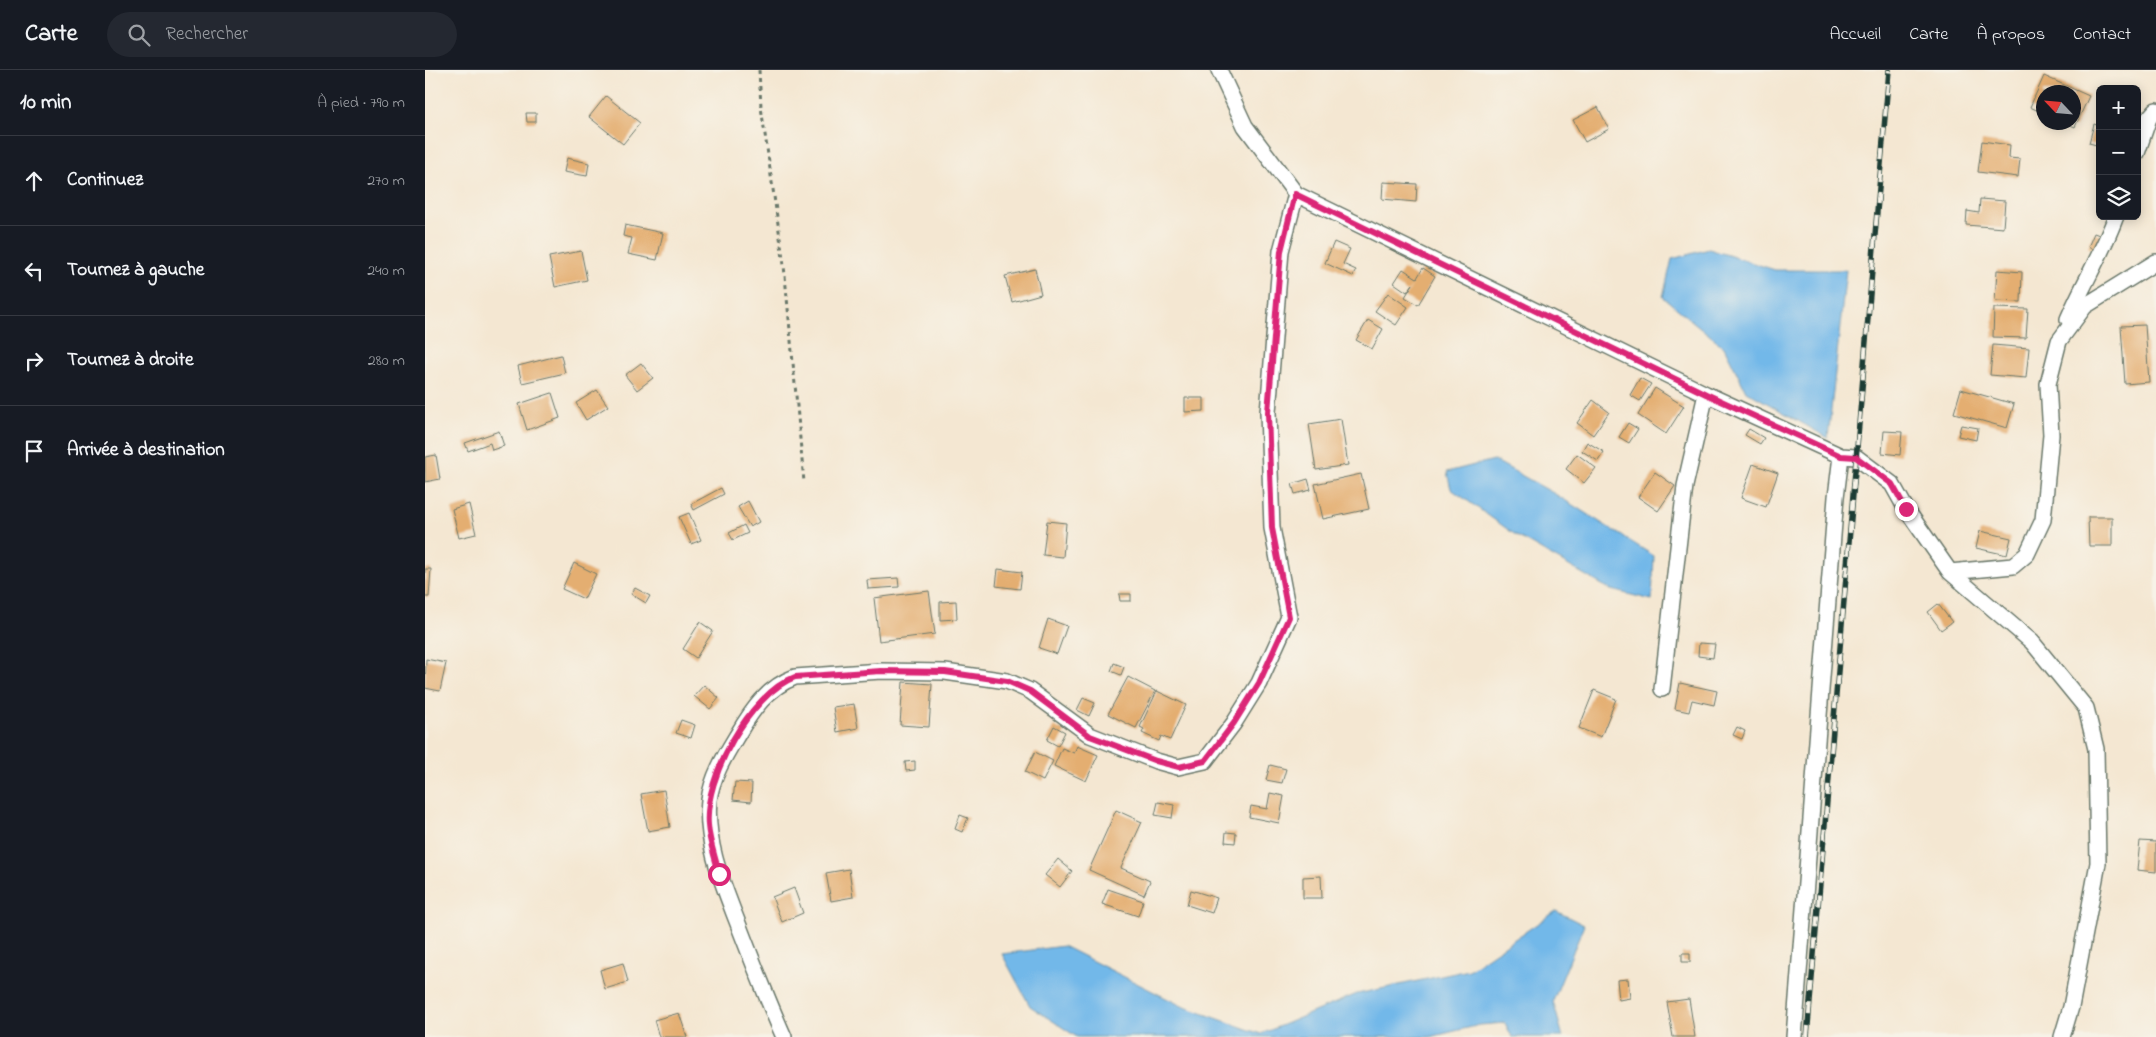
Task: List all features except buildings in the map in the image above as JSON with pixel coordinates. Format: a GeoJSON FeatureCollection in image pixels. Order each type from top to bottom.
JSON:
{"type":"FeatureCollection","features":[{"type":"Feature","properties":{"kind":"street"},"geometry":{"type":"LineString","coordinates":[[1219,70],[1245,126],[1295,194],[1706,394],[1841,456],[1856,457],[1892,484],[1906,509],[1950,572],[2032,642],[2086,708],[2096,749],[2098,863],[2071,1007],[2062,1037]]}},
{"type":"Feature","properties":{"kind":"street"},"geometry":{"type":"LineString","coordinates":[[2141,141],[2149,118],[2156,110]]}},
{"type":"Feature","properties":{"kind":"street"},"geometry":{"type":"LineString","coordinates":[[784,1037],[759,980],[719,874],[708,826],[709,798],[720,764],[752,709],[783,682],[795,677],[881,671],[945,672],[1007,681],[1030,691],[1090,736],[1156,761],[1179,767],[1205,761],[1234,723],[1254,691],[1276,648],[1289,617],[1272,528],[1268,412],[1281,251],[1295,194]]}},
{"type":"Feature","properties":{"kind":"street"},"geometry":{"type":"LineString","coordinates":[[1950,572],[2013,566],[2027,554],[2043,520],[2051,435],[2048,384],[2059,341],[2079,293],[2107,240],[2114,220]]}},
{"type":"Feature","properties":{"kind":"street"},"geometry":{"type":"LineString","coordinates":[[2059,341],[2085,306],[2156,262]]}},
{"type":"Feature","properties":{"kind":"street"},"geometry":{"type":"LineString","coordinates":[[1661,689],[1685,486],[1706,394]]}},
{"type":"Feature","properties":{"kind":"street"},"geometry":{"type":"LineString","coordinates":[[1794,1037],[1834,517],[1841,456]]}},
{"type":"Feature","properties":{"kind":"path"},"geometry":{"type":"LineString","coordinates":[[759,70],[761,106],[784,265],[804,482]]}},
{"type":"Feature","properties":{"kind":"water"},"geometry":{"type":"Polygon","coordinates":[[[1709,249],[1775,270],[1846,270],[1828,438],[1746,391],[1724,347],[1663,297],[1672,259],[1709,249]]]}},
{"type":"Feature","properties":{"kind":"water"},"geometry":{"type":"Polygon","coordinates":[[[1494,460],[1555,494],[1654,556],[1652,600],[1611,590],[1517,536],[1451,489],[1447,472],[1494,460]]]}},
{"type":"Feature","properties":{"kind":"water"},"geometry":{"type":"Polygon","coordinates":[[[1556,911],[1584,925],[1553,1001],[1563,1037],[1512,1037],[1505,1023],[1480,1025],[1430,1037],[1077,1037],[1030,1006],[1002,954],[1063,946],[1182,1006],[1261,1034],[1357,994],[1469,970],[1556,911]]]}},
{"type":"Feature","properties":{"kind":"railway"},"geometry":{"type":"LineString","coordinates":[[1807,1037],[1889,70]]}},
{"type":"Feature","properties":{"kind":"route"},"geometry":{"type":"LineString","coordinates":[[719,874],[708,826],[709,798],[720,764],[752,709],[783,682],[795,677],[881,671],[945,672],[1007,681],[1030,691],[1090,736],[1156,761],[1179,767],[1205,761],[1234,723],[1259,683],[1289,617],[1272,528],[1268,412],[1281,251],[1295,194],[1706,394],[1841,456],[1856,457],[1892,484],[1906,509]]}}]}
